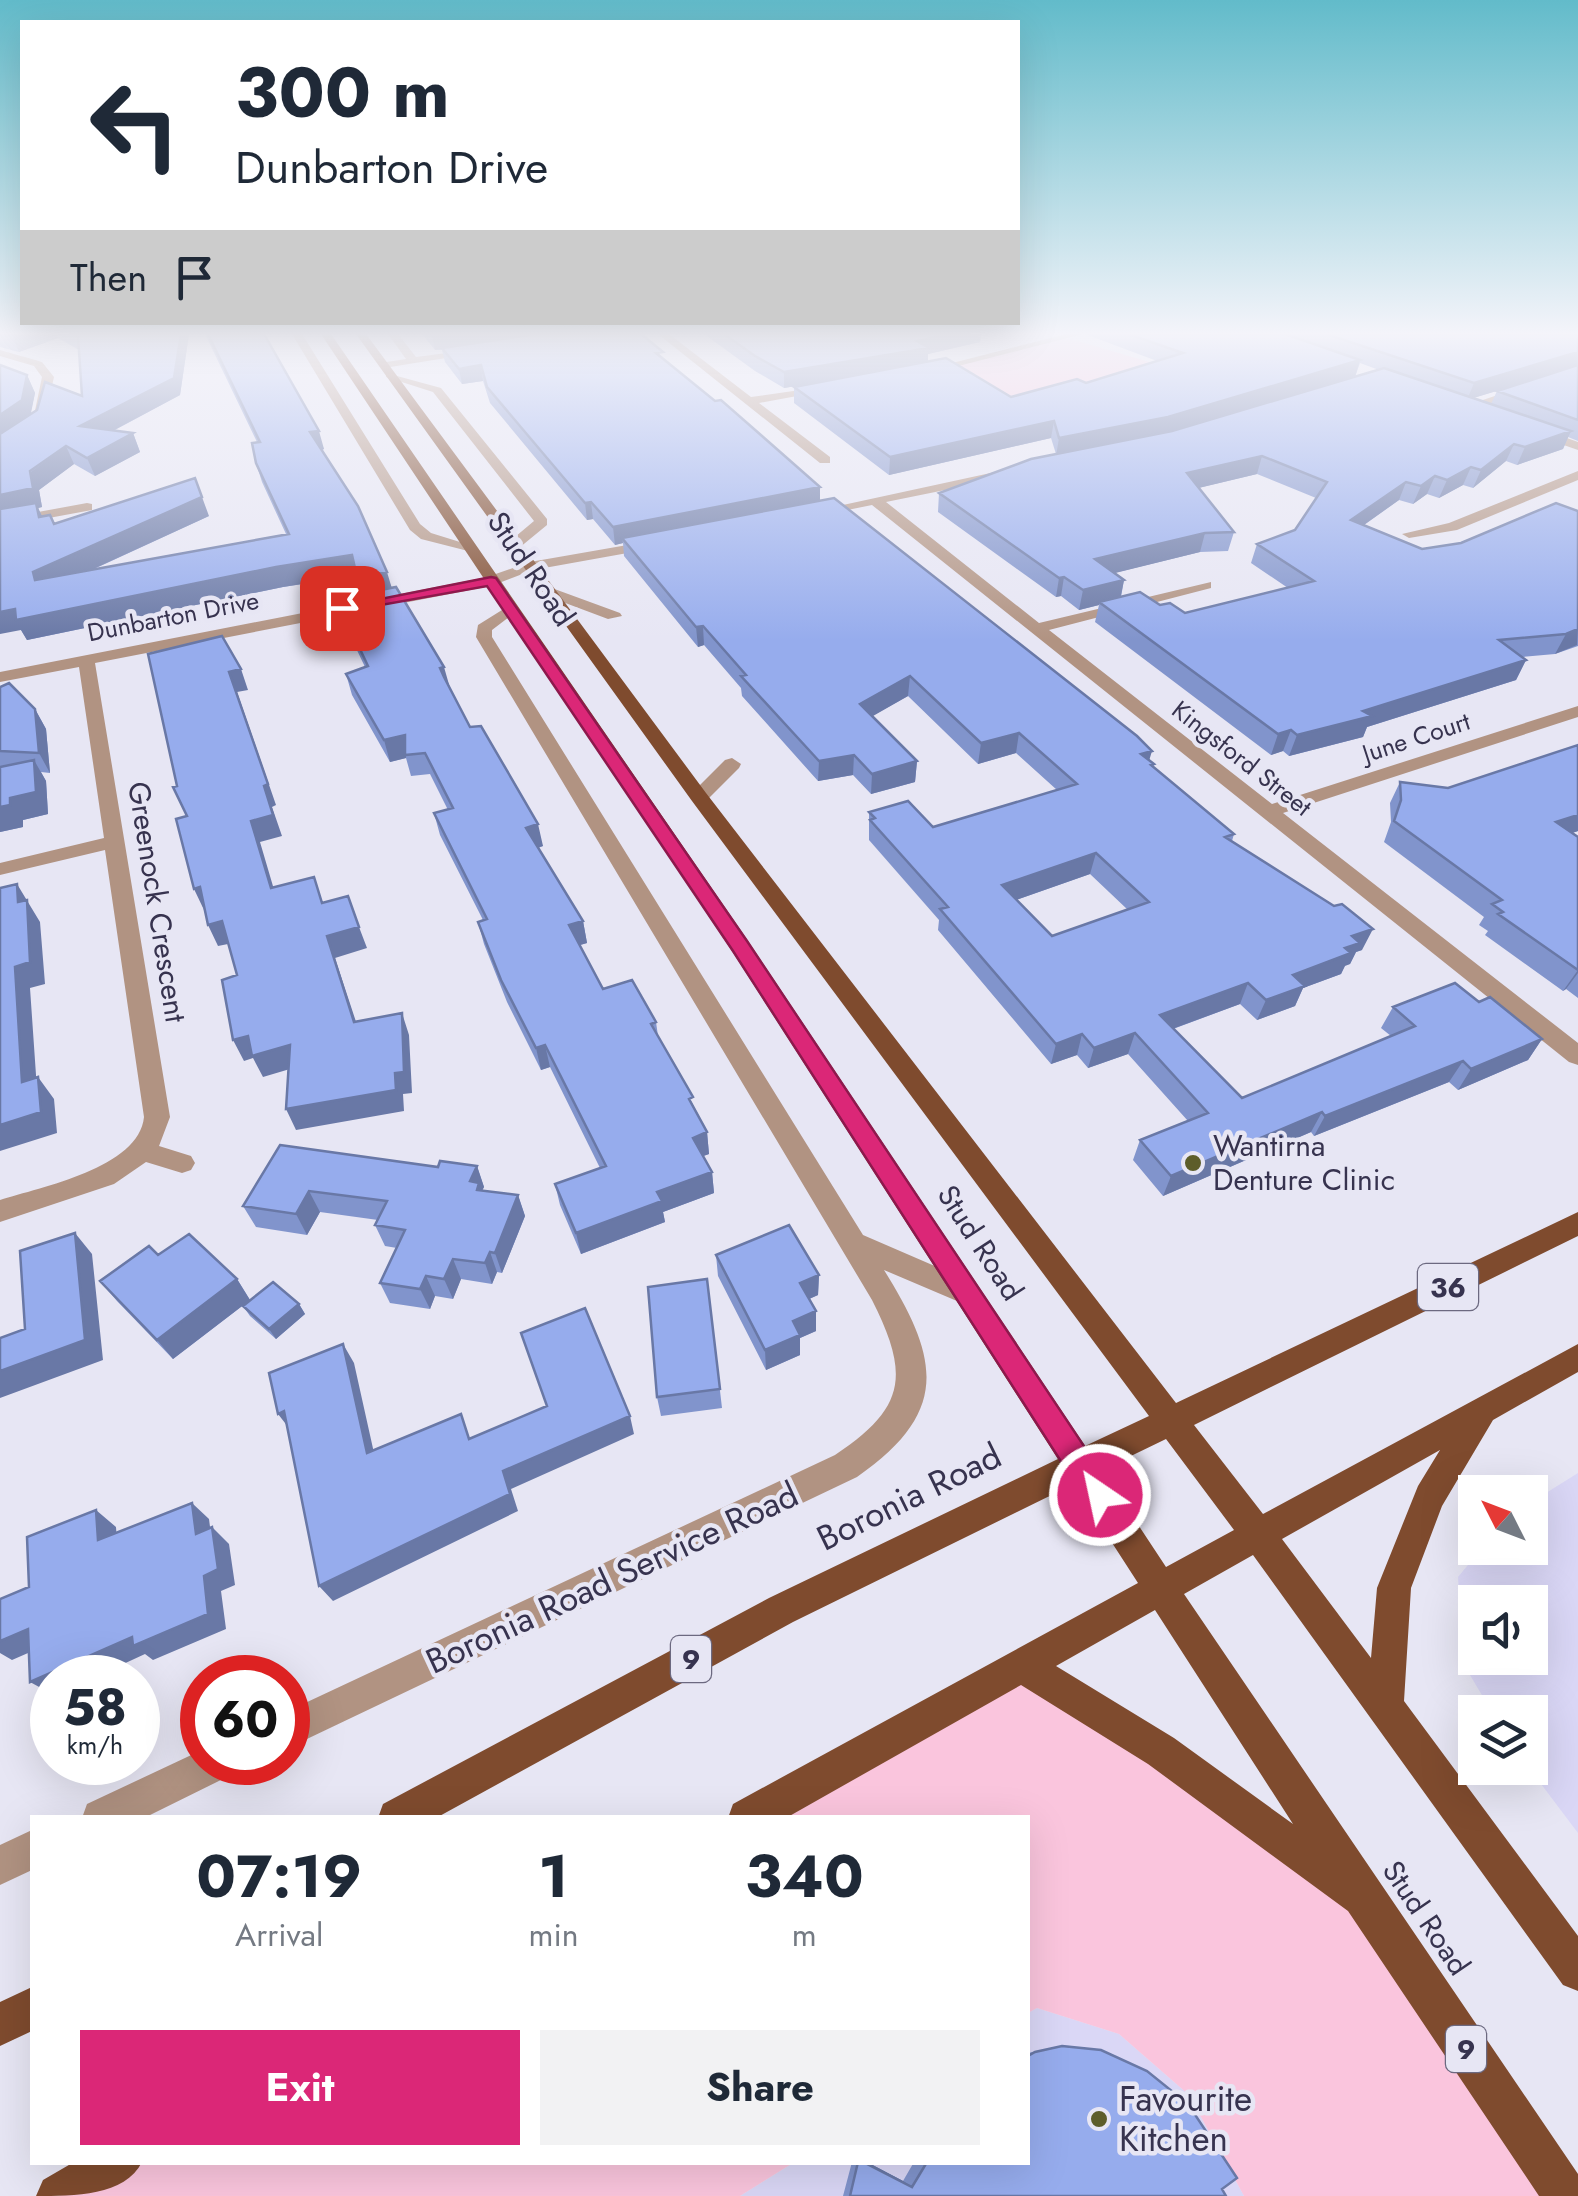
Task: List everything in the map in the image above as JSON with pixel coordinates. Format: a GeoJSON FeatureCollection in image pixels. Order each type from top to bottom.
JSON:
{"type":"FeatureCollection","features":[{"type":"Feature","properties":{"kind":"main road","name":"Stud Road"},"geometry":{"type":"LineString","coordinates":[[395,436],[740,946],[1366,1902],[1566,2196]]}},
{"type":"Feature","properties":{"kind":"main road","name":"Stud Road"},"geometry":{"type":"LineString","coordinates":[[435,436],[699,797],[1257,1533],[1578,1970]]}},
{"type":"Feature","properties":{"kind":"main road","name":"Boronia Road"},"geometry":{"type":"LineString","coordinates":[[403,1815],[781,1610],[1578,1223]]}},
{"type":"Feature","properties":{"kind":"main road"},"geometry":{"type":"LineString","coordinates":[[753,1815],[1578,1357]]}},
{"type":"Feature","properties":{"kind":"main road"},"geometry":{"type":"LineString","coordinates":[[1385,1708],[1394,1588],[1429,1497],[1482,1410]]}},
{"type":"Feature","properties":{"kind":"main road"},"geometry":{"type":"LineString","coordinates":[[1021,1665],[1161,1751],[1366,1902]]}},
{"type":"Feature","properties":{"kind":"main road"},"geometry":{"type":"LineString","coordinates":[[0,2025],[30,2009]]}},
{"type":"Feature","properties":{"kind":"main road"},"geometry":{"type":"LineString","coordinates":[[58,2196],[115,2165]]}},
{"type":"Feature","properties":{"kind":"street"},"geometry":{"type":"LineString","coordinates":[[360,436],[415,527],[426,536],[473,553]]}},
{"type":"Feature","properties":{"kind":"street"},"geometry":{"type":"LineString","coordinates":[[473,436],[542,522],[514,545]]}},
{"type":"Feature","properties":{"kind":"street"},"geometry":{"type":"LineString","coordinates":[[794,436],[825,460]]}},
{"type":"Feature","properties":{"kind":"street"},"geometry":{"type":"LineString","coordinates":[[1550,436],[1578,446]]}},
{"type":"Feature","properties":{"kind":"street"},"geometry":{"type":"LineString","coordinates":[[800,515],[1027,469]]}},
{"type":"Feature","properties":{"kind":"street"},"geometry":{"type":"LineString","coordinates":[[1409,534],[1452,527],[1578,475]]}},
{"type":"Feature","properties":{"kind":"street","name":"Kingsford Street"},"geometry":{"type":"LineString","coordinates":[[874,500],[1578,1056]]}},
{"type":"Feature","properties":{"kind":"street"},"geometry":{"type":"LineString","coordinates":[[0,523],[87,508]]}},
{"type":"Feature","properties":{"kind":"street"},"geometry":{"type":"LineString","coordinates":[[592,588],[614,616],[547,590],[565,572],[613,553],[669,542]]}},
{"type":"Feature","properties":{"kind":"street","name":"Dunbarton Drive"},"geometry":{"type":"LineString","coordinates":[[415,593],[446,581],[473,553]]}},
{"type":"Feature","properties":{"kind":"street","name":"Dunbarton Drive"},"geometry":{"type":"LineString","coordinates":[[0,677],[491,581],[530,566],[613,553]]}},
{"type":"Feature","properties":{"kind":"street"},"geometry":{"type":"LineString","coordinates":[[1037,628],[1206,585]]}},
{"type":"Feature","properties":{"kind":"street"},"geometry":{"type":"LineString","coordinates":[[510,610],[484,628],[484,636],[853,1243],[964,1292]]}},
{"type":"Feature","properties":{"kind":"street","name":"Greenock Crescent"},"geometry":{"type":"LineString","coordinates":[[86,659],[157,1117],[156,1128],[143,1151]]}},
{"type":"Feature","properties":{"kind":"street","name":"June Court"},"geometry":{"type":"LineString","coordinates":[[1269,811],[1578,711]]}},
{"type":"Feature","properties":{"kind":"street"},"geometry":{"type":"LineString","coordinates":[[699,797],[732,764]]}},
{"type":"Feature","properties":{"kind":"street"},"geometry":{"type":"LineString","coordinates":[[0,870],[115,840]]}},
{"type":"Feature","properties":{"kind":"street"},"geometry":{"type":"LineString","coordinates":[[0,1212],[104,1177],[143,1151],[182,1163]]}},
{"type":"Feature","properties":{"kind":"street","name":"Boronia Road Service Road"},"geometry":{"type":"LineString","coordinates":[[310,1720],[830,1475],[882,1440],[902,1416],[914,1371],[906,1335],[853,1243]]}},
{"type":"Feature","properties":{"kind":"street"},"geometry":{"type":"LineString","coordinates":[[107,1815],[180,1780]]}},
{"type":"Feature","properties":{"kind":"street"},"geometry":{"type":"LineString","coordinates":[[0,1865],[30,1851]]}},
{"type":"Feature","properties":{"kind":"shaded area"},"geometry":{"type":"Polygon","coordinates":[[[1578,1473],[1578,1833],[1542,1785],[1548,1785],[1548,1695],[1482,1695],[1470,1675],[1548,1675],[1548,1585],[1459,1585],[1458,1577],[1468,1565],[1548,1565],[1548,1492],[1578,1473]]]}},
{"type":"Feature","properties":{"kind":"shaded area"},"geometry":{"type":"Polygon","coordinates":[[[1021,1665],[1366,1902],[1566,2196],[1244,2196],[1189,2095],[1119,2034],[1037,2008],[1030,2012],[1030,1815],[752,1815],[1021,1665]]]}},
{"type":"Feature","properties":{"kind":"shaded area","name":"Favourite Kitchen"},"geometry":{"type":"Polygon","coordinates":[[[1037,2008],[1119,2034],[1189,2095],[1244,2196],[740,2196],[790,2165],[1030,2165],[1030,2012],[1037,2008]]]}},
{"type":"Feature","properties":{"kind":"shaded area"},"geometry":{"type":"Polygon","coordinates":[[[115,2165],[790,2165],[740,2196],[59,2196],[115,2165]]]}},
{"type":"Feature","properties":{"kind":"building"},"geometry":{"type":"Polygon","coordinates":[[[0,436],[127,436],[87,458],[66,446],[30,471],[33,488],[0,495],[0,436]]]}},
{"type":"Feature","properties":{"kind":"building"},"geometry":{"type":"Polygon","coordinates":[[[257,436],[313,436],[358,506],[387,572],[357,577],[352,555],[16,620],[15,609],[0,612],[0,509],[36,503],[39,517],[50,515],[54,524],[195,478],[202,497],[33,572],[35,580],[289,534],[256,463],[252,443],[260,442],[257,436]]]}},
{"type":"Feature","properties":{"kind":"building"},"geometry":{"type":"Polygon","coordinates":[[[529,436],[763,436],[820,487],[613,527],[591,502],[585,503],[529,436]]]}},
{"type":"Feature","properties":{"kind":"building"},"geometry":{"type":"Polygon","coordinates":[[[862,436],[983,436],[890,457],[862,436]]]}},
{"type":"Feature","properties":{"kind":"building"},"geometry":{"type":"Polygon","coordinates":[[[1144,436],[1555,436],[1525,447],[1514,444],[1481,470],[1471,467],[1447,480],[1435,476],[1421,486],[1406,482],[1351,520],[1422,549],[1461,543],[1556,503],[1578,511],[1578,629],[1566,634],[1499,640],[1526,660],[1363,711],[1372,716],[1297,735],[1291,730],[1278,734],[1099,602],[1140,592],[1160,605],[1170,603],[1185,613],[1314,581],[1257,544],[1295,530],[1327,482],[1262,456],[1187,473],[1234,532],[1205,533],[1095,559],[1124,580],[1083,590],[1064,577],[1059,578],[939,493],[1031,459],[1144,436]]]}},
{"type":"Feature","properties":{"kind":"building"},"geometry":{"type":"Polygon","coordinates":[[[834,498],[1137,736],[1152,751],[1141,754],[1154,764],[1151,765],[1234,834],[1225,837],[1334,906],[1342,904],[1373,929],[1352,936],[1360,943],[1345,948],[1351,953],[1293,975],[1305,986],[1266,1000],[1248,983],[1160,1015],[1242,1098],[1415,1026],[1393,1007],[1455,983],[1479,1002],[1490,997],[1542,1039],[1471,1069],[1463,1061],[1325,1116],[1322,1112],[1171,1176],[1140,1140],[1208,1113],[1135,1033],[1094,1048],[1082,1034],[1056,1044],[940,909],[948,907],[870,820],[875,818],[869,812],[908,801],[933,827],[1077,784],[1019,733],[981,743],[910,676],[860,704],[917,761],[872,774],[854,755],[819,761],[741,676],[746,675],[703,626],[696,627],[622,538],[834,498]],[[1096,853],[1002,885],[1052,936],[1149,902],[1096,853]]]}},
{"type":"Feature","properties":{"kind":"building"},"geometry":{"type":"Polygon","coordinates":[[[396,587],[444,667],[440,668],[470,727],[481,726],[538,824],[526,828],[583,921],[569,925],[603,989],[632,980],[707,1132],[693,1138],[712,1172],[657,1192],[662,1201],[576,1233],[555,1184],[606,1166],[545,1045],[536,1048],[501,980],[478,922],[487,919],[434,813],[453,808],[425,753],[405,755],[405,735],[384,740],[346,674],[368,666],[339,605],[361,599],[360,594],[396,587]]]}},
{"type":"Feature","properties":{"kind":"building"},"geometry":{"type":"Polygon","coordinates":[[[222,636],[241,669],[229,672],[268,784],[264,786],[273,815],[251,821],[271,888],[314,877],[322,903],[348,896],[359,927],[327,936],[354,1022],[402,1013],[404,1072],[395,1073],[396,1090],[286,1109],[290,1045],[252,1056],[248,1036],[233,1040],[222,980],[237,975],[222,921],[208,925],[200,887],[194,889],[176,819],[187,816],[173,787],[177,786],[148,654],[222,636]]]}},
{"type":"Feature","properties":{"kind":"building"},"geometry":{"type":"Polygon","coordinates":[[[9,683],[35,709],[39,753],[0,751],[0,687],[9,683]]]}},
{"type":"Feature","properties":{"kind":"building"},"geometry":{"type":"Polygon","coordinates":[[[1578,745],[1578,815],[1556,822],[1578,837],[1578,970],[1498,914],[1503,912],[1492,904],[1502,900],[1394,821],[1401,800],[1400,782],[1448,788],[1578,745]]]}},
{"type":"Feature","properties":{"kind":"building"},"geometry":{"type":"Polygon","coordinates":[[[34,760],[36,792],[10,798],[10,805],[0,807],[0,767],[34,760]]]}},
{"type":"Feature","properties":{"kind":"building"},"geometry":{"type":"Polygon","coordinates":[[[17,884],[18,902],[27,900],[30,962],[15,967],[22,1082],[38,1077],[41,1112],[0,1125],[0,888],[17,884]]]}},
{"type":"Feature","properties":{"kind":"building"},"geometry":{"type":"Polygon","coordinates":[[[280,1145],[438,1167],[440,1161],[477,1166],[470,1181],[479,1183],[477,1190],[518,1195],[495,1253],[490,1252],[485,1263],[453,1259],[444,1279],[426,1276],[420,1289],[380,1283],[405,1230],[375,1225],[387,1201],[309,1191],[296,1214],[243,1206],[280,1145]]]}},
{"type":"Feature","properties":{"kind":"building"},"geometry":{"type":"Polygon","coordinates":[[[789,1225],[819,1275],[800,1283],[816,1311],[793,1321],[800,1335],[765,1350],[716,1255],[789,1225]]]}},
{"type":"Feature","properties":{"kind":"building"},"geometry":{"type":"Polygon","coordinates":[[[75,1233],[85,1340],[0,1371],[0,1338],[25,1329],[20,1251],[75,1233]]]}},
{"type":"Feature","properties":{"kind":"building"},"geometry":{"type":"Polygon","coordinates":[[[189,1234],[237,1279],[157,1340],[100,1281],[149,1246],[158,1255],[189,1234]]]}},
{"type":"Feature","properties":{"kind":"building"},"geometry":{"type":"Polygon","coordinates":[[[707,1279],[720,1389],[657,1397],[648,1287],[707,1279]]]}},
{"type":"Feature","properties":{"kind":"building"},"geometry":{"type":"Polygon","coordinates":[[[273,1282],[299,1304],[269,1329],[243,1306],[273,1282]]]}},
{"type":"Feature","properties":{"kind":"building"},"geometry":{"type":"Polygon","coordinates":[[[585,1308],[630,1416],[503,1471],[510,1494],[319,1586],[284,1411],[278,1414],[269,1373],[343,1344],[367,1453],[461,1414],[469,1439],[547,1406],[521,1333],[585,1308]]]}},
{"type":"Feature","properties":{"kind":"building"},"geometry":{"type":"Polygon","coordinates":[[[192,1503],[196,1534],[212,1527],[218,1569],[204,1576],[208,1614],[133,1646],[132,1637],[91,1655],[30,1655],[30,1682],[28,1629],[0,1641],[0,1599],[29,1587],[27,1537],[96,1510],[98,1540],[192,1503]]]}},
{"type":"Feature","properties":{"kind":"building","name":"Favourite Kitchen"},"geometry":{"type":"Polygon","coordinates":[[[1062,2046],[1101,2050],[1147,2071],[1188,2104],[1237,2178],[1222,2189],[1226,2196],[850,2196],[857,2165],[869,2165],[912,2187],[925,2165],[1030,2165],[1030,2055],[1062,2046]]]}},
{"type":"Feature","properties":{"kind":"place","name":"Wantirna Denture Clinic"},"geometry":{"type":"Point","coordinates":[1193,1163]}},
{"type":"Feature","properties":{"kind":"place","name":"Favourite Kitchen"},"geometry":{"type":"Point","coordinates":[1099,2119]}},
{"type":"Feature","properties":{"kind":"route"},"geometry":{"type":"LineString","coordinates":[[342,608],[491,581],[740,946],[1100,1495]]}}]}
